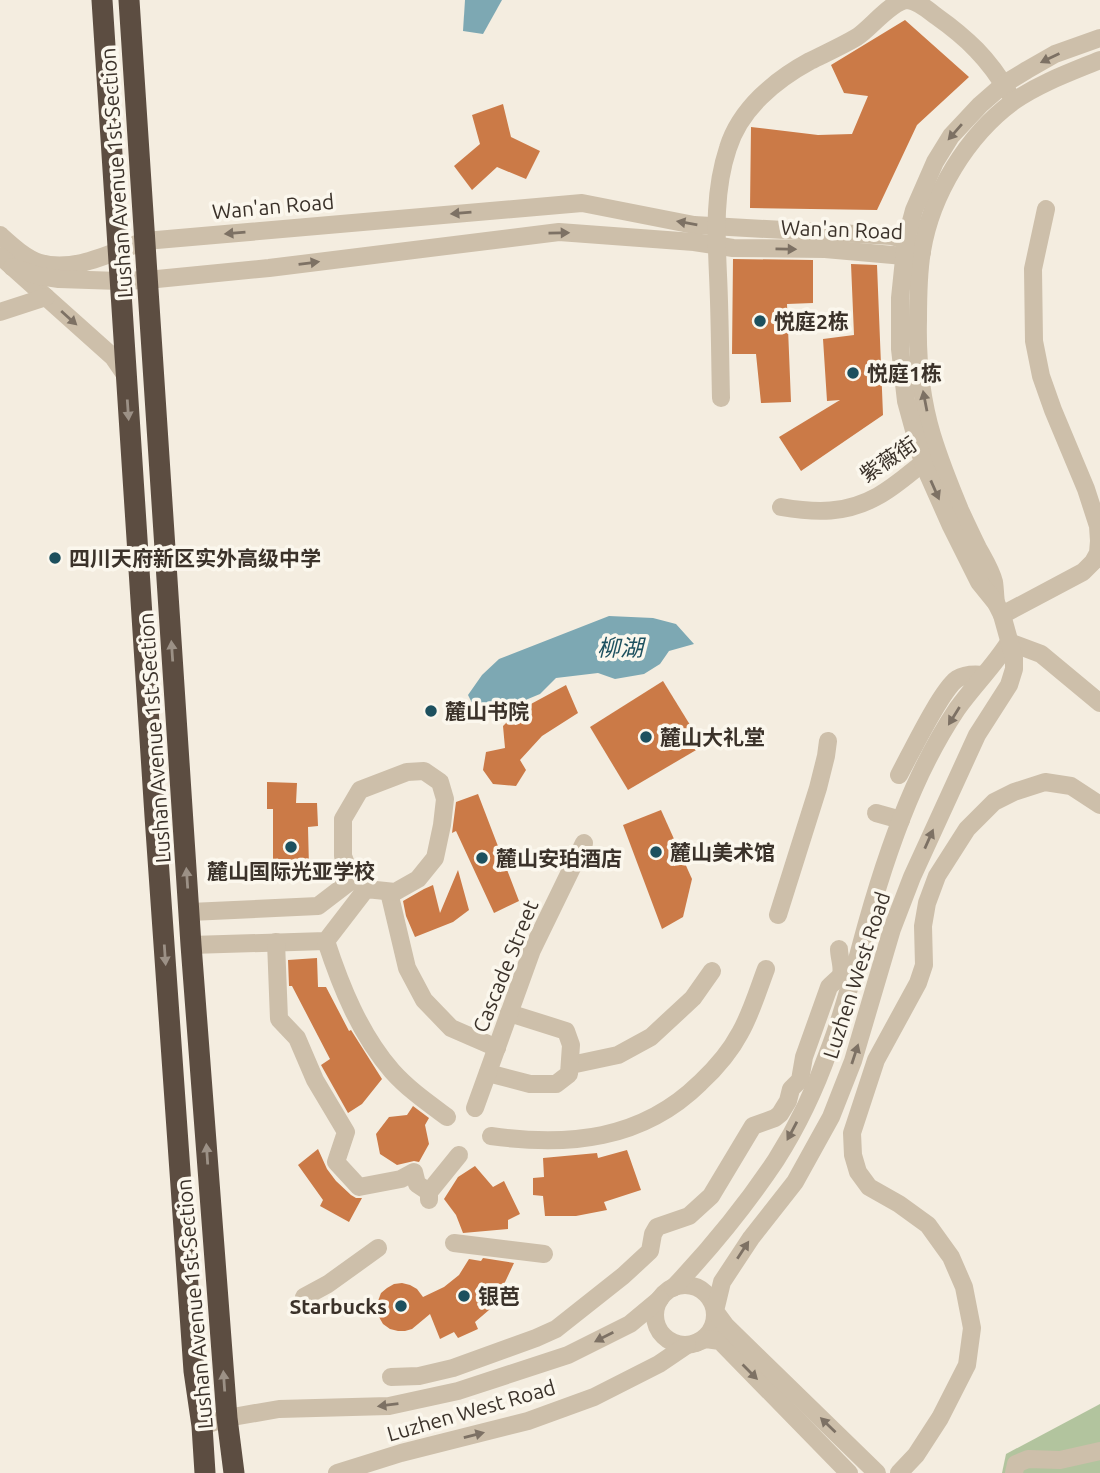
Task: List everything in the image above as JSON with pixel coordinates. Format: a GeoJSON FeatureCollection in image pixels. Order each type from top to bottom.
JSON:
{"type":"FeatureCollection","features":[{"type":"Feature","properties":{"kind":"highway","name":"Lushan Avenue 1st Section"},"geometry":{"type":"LineString","coordinates":[[102,0],[188,1289],[205,1473]]}},
{"type":"Feature","properties":{"kind":"highway","name":"Lushan Avenue 1st Section"},"geometry":{"type":"LineString","coordinates":[[129,0],[191,945],[232,1472]]}},
{"type":"Feature","properties":{"kind":"street"},"geometry":{"type":"LineString","coordinates":[[721,398],[716,246],[718,193],[726,155],[736,129],[762,95],[787,75],[859,36],[899,2],[912,1],[962,34],[979,51],[1014,102]]}},
{"type":"Feature","properties":{"kind":"street"},"geometry":{"type":"LineString","coordinates":[[999,609],[979,582],[966,558],[923,463],[906,401],[900,349],[900,298],[905,248],[914,210],[951,136],[1004,84],[1055,54],[1100,38]]}},
{"type":"Feature","properties":{"kind":"street"},"geometry":{"type":"LineString","coordinates":[[999,609],[988,565],[960,510],[931,433],[918,352],[918,291],[922,252],[930,218],[947,181],[963,152],[990,122],[1014,102],[1064,74],[1100,60]]}},
{"type":"Feature","properties":{"kind":"street","name":"Wan'an Road"},"geometry":{"type":"LineString","coordinates":[[0,235],[14,248],[38,262],[58,266],[84,262],[145,241],[582,203],[694,225],[892,236],[905,248]]}},
{"type":"Feature","properties":{"kind":"street"},"geometry":{"type":"LineString","coordinates":[[999,609],[1083,572],[1099,554],[1098,526],[1041,376],[1034,341],[1033,269],[1046,209]]}},
{"type":"Feature","properties":{"kind":"street","name":"Wan'an Road"},"geometry":{"type":"LineString","coordinates":[[6,261],[39,276],[60,279],[148,280],[269,268],[559,232],[694,242],[733,248],[905,248],[922,252]]}},
{"type":"Feature","properties":{"kind":"street"},"geometry":{"type":"LineString","coordinates":[[6,261],[113,358],[126,376]]}},
{"type":"Feature","properties":{"kind":"street"},"geometry":{"type":"LineString","coordinates":[[0,312],[46,297]]}},
{"type":"Feature","properties":{"kind":"street","name":"紫薇街"},"geometry":{"type":"LineString","coordinates":[[781,507],[809,512],[856,506],[878,496],[938,453]]}},
{"type":"Feature","properties":{"kind":"street","name":"Luzhen West Road"},"geometry":{"type":"LineString","coordinates":[[715,1311],[722,1282],[751,1238],[795,1182],[831,1117],[853,1061],[892,929],[912,877],[977,735],[1009,685],[1014,658],[999,609]]}},
{"type":"Feature","properties":{"kind":"street"},"geometry":{"type":"LineString","coordinates":[[202,1426],[227,1418],[279,1409],[389,1406],[458,1391],[568,1355],[630,1324],[689,1271],[777,1159],[806,1104],[829,1051],[867,921],[901,820],[915,786],[956,711],[1009,642],[1041,654],[1100,703]]}},
{"type":"Feature","properties":{"kind":"street"},"geometry":{"type":"LineString","coordinates":[[899,775],[936,707],[955,680],[977,674],[985,675]]}},
{"type":"Feature","properties":{"kind":"street"},"geometry":{"type":"LineString","coordinates":[[778,915],[818,788],[828,741]]}},
{"type":"Feature","properties":{"kind":"street"},"geometry":{"type":"LineString","coordinates":[[190,912],[318,906],[352,880],[343,856],[343,819],[360,790],[407,772],[424,771],[440,782],[445,799],[435,858],[418,879],[395,892],[366,889],[326,941]]}},
{"type":"Feature","properties":{"kind":"street"},"geometry":{"type":"LineString","coordinates":[[899,1473],[916,1455],[946,1407],[967,1364],[972,1328],[964,1287],[951,1257],[928,1224],[870,1187],[858,1172],[853,1155],[852,1133],[876,1060],[918,983],[924,965],[923,926],[927,903],[937,876],[967,829],[994,802],[1045,782],[1071,786],[1100,805]]}},
{"type":"Feature","properties":{"kind":"street"},"geometry":{"type":"LineString","coordinates":[[876,813],[901,820]]}},
{"type":"Feature","properties":{"kind":"street","name":"Cascade Street"},"geometry":{"type":"LineString","coordinates":[[475,1108],[532,950],[584,843]]}},
{"type":"Feature","properties":{"kind":"street"},"geometry":{"type":"LineString","coordinates":[[389,892],[407,968],[424,1000],[452,1028],[497,1048]]}},
{"type":"Feature","properties":{"kind":"street"},"geometry":{"type":"LineString","coordinates":[[191,945],[326,941]]}},
{"type":"Feature","properties":{"kind":"street"},"geometry":{"type":"LineString","coordinates":[[326,941],[338,977],[373,1046],[394,1073],[447,1117]]}},
{"type":"Feature","properties":{"kind":"street"},"geometry":{"type":"LineString","coordinates":[[276,942],[279,1019],[297,1038],[315,1080],[346,1132],[336,1162],[359,1187],[401,1179],[414,1172],[417,1184],[429,1196],[459,1155]]}},
{"type":"Feature","properties":{"kind":"street"},"geometry":{"type":"LineString","coordinates":[[391,1377],[419,1376],[453,1368],[556,1329],[650,1251],[657,1227],[689,1216],[711,1196],[753,1126],[780,1114],[791,1089],[800,1080],[804,1057],[829,987],[839,978],[841,972],[839,949]]}},
{"type":"Feature","properties":{"kind":"street"},"geometry":{"type":"LineString","coordinates":[[491,1136],[545,1141],[582,1139],[616,1133],[643,1124],[685,1098],[716,1068],[740,1033],[766,969]]}},
{"type":"Feature","properties":{"kind":"street"},"geometry":{"type":"LineString","coordinates":[[570,1065],[618,1055],[651,1037],[693,998],[712,971]]}},
{"type":"Feature","properties":{"kind":"street"},"geometry":{"type":"LineString","coordinates":[[488,1073],[530,1084],[556,1084],[569,1074],[571,1045],[566,1031],[509,1013]]}},
{"type":"Feature","properties":{"kind":"street"},"geometry":{"type":"LineString","coordinates":[[454,1243],[544,1254]]}},
{"type":"Feature","properties":{"kind":"street"},"geometry":{"type":"LineString","coordinates":[[304,1297],[328,1284],[378,1248]]}},
{"type":"Feature","properties":{"kind":"street"},"geometry":{"type":"LineString","coordinates":[[849,1473],[720,1342],[706,1339],[692,1344],[671,1341],[660,1330],[655,1314],[666,1293],[680,1285],[699,1288],[712,1302],[726,1326],[877,1473]]}},
{"type":"Feature","properties":{"kind":"street"},"geometry":{"type":"LineString","coordinates":[[692,1344],[705,1337],[711,1329],[715,1311]]}},
{"type":"Feature","properties":{"kind":"street","name":"Luzhen West Road"},"geometry":{"type":"LineString","coordinates":[[337,1473],[401,1453],[528,1422],[594,1397],[692,1344]]}},
{"type":"Feature","properties":{"kind":"street"},"geometry":{"type":"LineString","coordinates":[[1014,1473],[1016,1464],[1028,1459],[1060,1460],[1100,1451]]}},
{"type":"Feature","properties":{"kind":"street"},"geometry":{"type":"LineString","coordinates":[[1045,1473],[1060,1460]]}},
{"type":"Feature","properties":{"kind":"green space"},"geometry":{"type":"Polygon","coordinates":[[[1100,1404],[1100,1473],[1002,1473],[1006,1454],[1100,1404]]]}},
{"type":"Feature","properties":{"kind":"water"},"geometry":{"type":"Polygon","coordinates":[[[465,0],[502,0],[483,34],[463,31],[465,0]]]}},
{"type":"Feature","properties":{"kind":"water","name":"柳湖"},"geometry":{"type":"Polygon","coordinates":[[[609,616],[653,618],[676,624],[694,644],[669,651],[660,664],[644,674],[615,679],[598,673],[556,678],[540,694],[494,713],[477,713],[468,695],[482,675],[499,659],[609,616]]]}},
{"type":"Feature","properties":{"kind":"building"},"geometry":{"type":"Polygon","coordinates":[[[905,20],[969,77],[917,125],[877,210],[750,208],[751,127],[818,135],[852,134],[868,96],[844,93],[831,65],[905,20]]]}},
{"type":"Feature","properties":{"kind":"building"},"geometry":{"type":"Polygon","coordinates":[[[503,104],[511,137],[540,151],[526,179],[497,167],[472,190],[454,166],[480,144],[472,115],[503,104]]]}},
{"type":"Feature","properties":{"kind":"building","name":"悦庭2栋"},"geometry":{"type":"Polygon","coordinates":[[[733,259],[813,260],[813,303],[787,304],[791,402],[761,403],[756,354],[732,354],[733,259]]]}},
{"type":"Feature","properties":{"kind":"building","name":"悦庭1栋"},"geometry":{"type":"Polygon","coordinates":[[[851,264],[877,265],[883,415],[801,471],[779,437],[840,400],[827,401],[823,339],[854,335],[851,264]]]}},
{"type":"Feature","properties":{"kind":"building","name":"麓山大礼堂"},"geometry":{"type":"Polygon","coordinates":[[[663,681],[703,746],[628,790],[590,727],[663,681]]]}},
{"type":"Feature","properties":{"kind":"building"},"geometry":{"type":"Polygon","coordinates":[[[566,685],[578,713],[542,736],[520,760],[526,770],[516,786],[493,784],[483,770],[486,752],[505,748],[503,726],[518,711],[566,685]]]}},
{"type":"Feature","properties":{"kind":"building","name":"麓山国际光亚学校"},"geometry":{"type":"Polygon","coordinates":[[[267,782],[297,783],[296,803],[317,803],[318,826],[308,827],[309,867],[302,873],[273,871],[273,809],[267,809],[267,782]]]}},
{"type":"Feature","properties":{"kind":"building"},"geometry":{"type":"Polygon","coordinates":[[[478,794],[519,901],[494,913],[456,831],[452,833],[456,802],[478,794]]]}},
{"type":"Feature","properties":{"kind":"building","name":"麓山美术馆"},"geometry":{"type":"Polygon","coordinates":[[[661,810],[692,879],[683,917],[662,929],[623,825],[661,810]]]}},
{"type":"Feature","properties":{"kind":"building"},"geometry":{"type":"Polygon","coordinates":[[[458,870],[469,910],[453,922],[415,937],[403,901],[433,885],[440,913],[458,870]]]}},
{"type":"Feature","properties":{"kind":"building"},"geometry":{"type":"Polygon","coordinates":[[[317,958],[318,987],[326,987],[349,1031],[351,1030],[382,1079],[362,1104],[348,1113],[321,1065],[330,1059],[292,986],[289,986],[288,960],[317,958]]]}},
{"type":"Feature","properties":{"kind":"building"},"geometry":{"type":"Polygon","coordinates":[[[413,1106],[429,1118],[425,1125],[429,1144],[419,1162],[397,1165],[380,1154],[376,1134],[389,1117],[407,1115],[413,1106]]]}},
{"type":"Feature","properties":{"kind":"building"},"geometry":{"type":"Polygon","coordinates":[[[318,1149],[336,1181],[351,1195],[362,1198],[349,1222],[320,1206],[323,1200],[298,1165],[318,1149]]]}},
{"type":"Feature","properties":{"kind":"building"},"geometry":{"type":"Polygon","coordinates":[[[627,1150],[641,1190],[604,1202],[607,1210],[576,1216],[545,1216],[543,1196],[533,1195],[533,1178],[544,1177],[543,1158],[597,1153],[598,1158],[627,1150]]]}},
{"type":"Feature","properties":{"kind":"building"},"geometry":{"type":"Polygon","coordinates":[[[475,1166],[493,1187],[504,1181],[520,1214],[508,1220],[508,1229],[463,1233],[456,1215],[444,1199],[458,1177],[475,1166]]]}},
{"type":"Feature","properties":{"kind":"building","name":"银芭"},"geometry":{"type":"Polygon","coordinates":[[[483,1258],[514,1263],[499,1295],[501,1296],[475,1322],[478,1329],[458,1338],[454,1332],[440,1339],[430,1314],[412,1329],[405,1331],[390,1329],[383,1324],[377,1309],[381,1293],[387,1288],[394,1284],[410,1285],[423,1297],[444,1287],[459,1275],[469,1259],[481,1261],[483,1258]]]}},
{"type":"Feature","properties":{"kind":"place","name":"悦庭2栋"},"geometry":{"type":"Point","coordinates":[760,321]}},
{"type":"Feature","properties":{"kind":"place","name":"悦庭1栋"},"geometry":{"type":"Point","coordinates":[853,373]}},
{"type":"Feature","properties":{"kind":"place","name":"四川天府新区实外高级中学"},"geometry":{"type":"Point","coordinates":[55,558]}},
{"type":"Feature","properties":{"kind":"place","name":"麓山书院"},"geometry":{"type":"Point","coordinates":[431,711]}},
{"type":"Feature","properties":{"kind":"place","name":"麓山大礼堂"},"geometry":{"type":"Point","coordinates":[646,737]}},
{"type":"Feature","properties":{"kind":"place","name":"麓山国际光亚学校"},"geometry":{"type":"Point","coordinates":[291,847]}},
{"type":"Feature","properties":{"kind":"place","name":"麓山美术馆"},"geometry":{"type":"Point","coordinates":[656,852]}},
{"type":"Feature","properties":{"kind":"place","name":"麓山安珀酒店"},"geometry":{"type":"Point","coordinates":[482,858]}},
{"type":"Feature","properties":{"kind":"place","name":"银芭"},"geometry":{"type":"Point","coordinates":[464,1296]}},
{"type":"Feature","properties":{"kind":"place","name":"Starbucks"},"geometry":{"type":"Point","coordinates":[401,1306]}}]}
